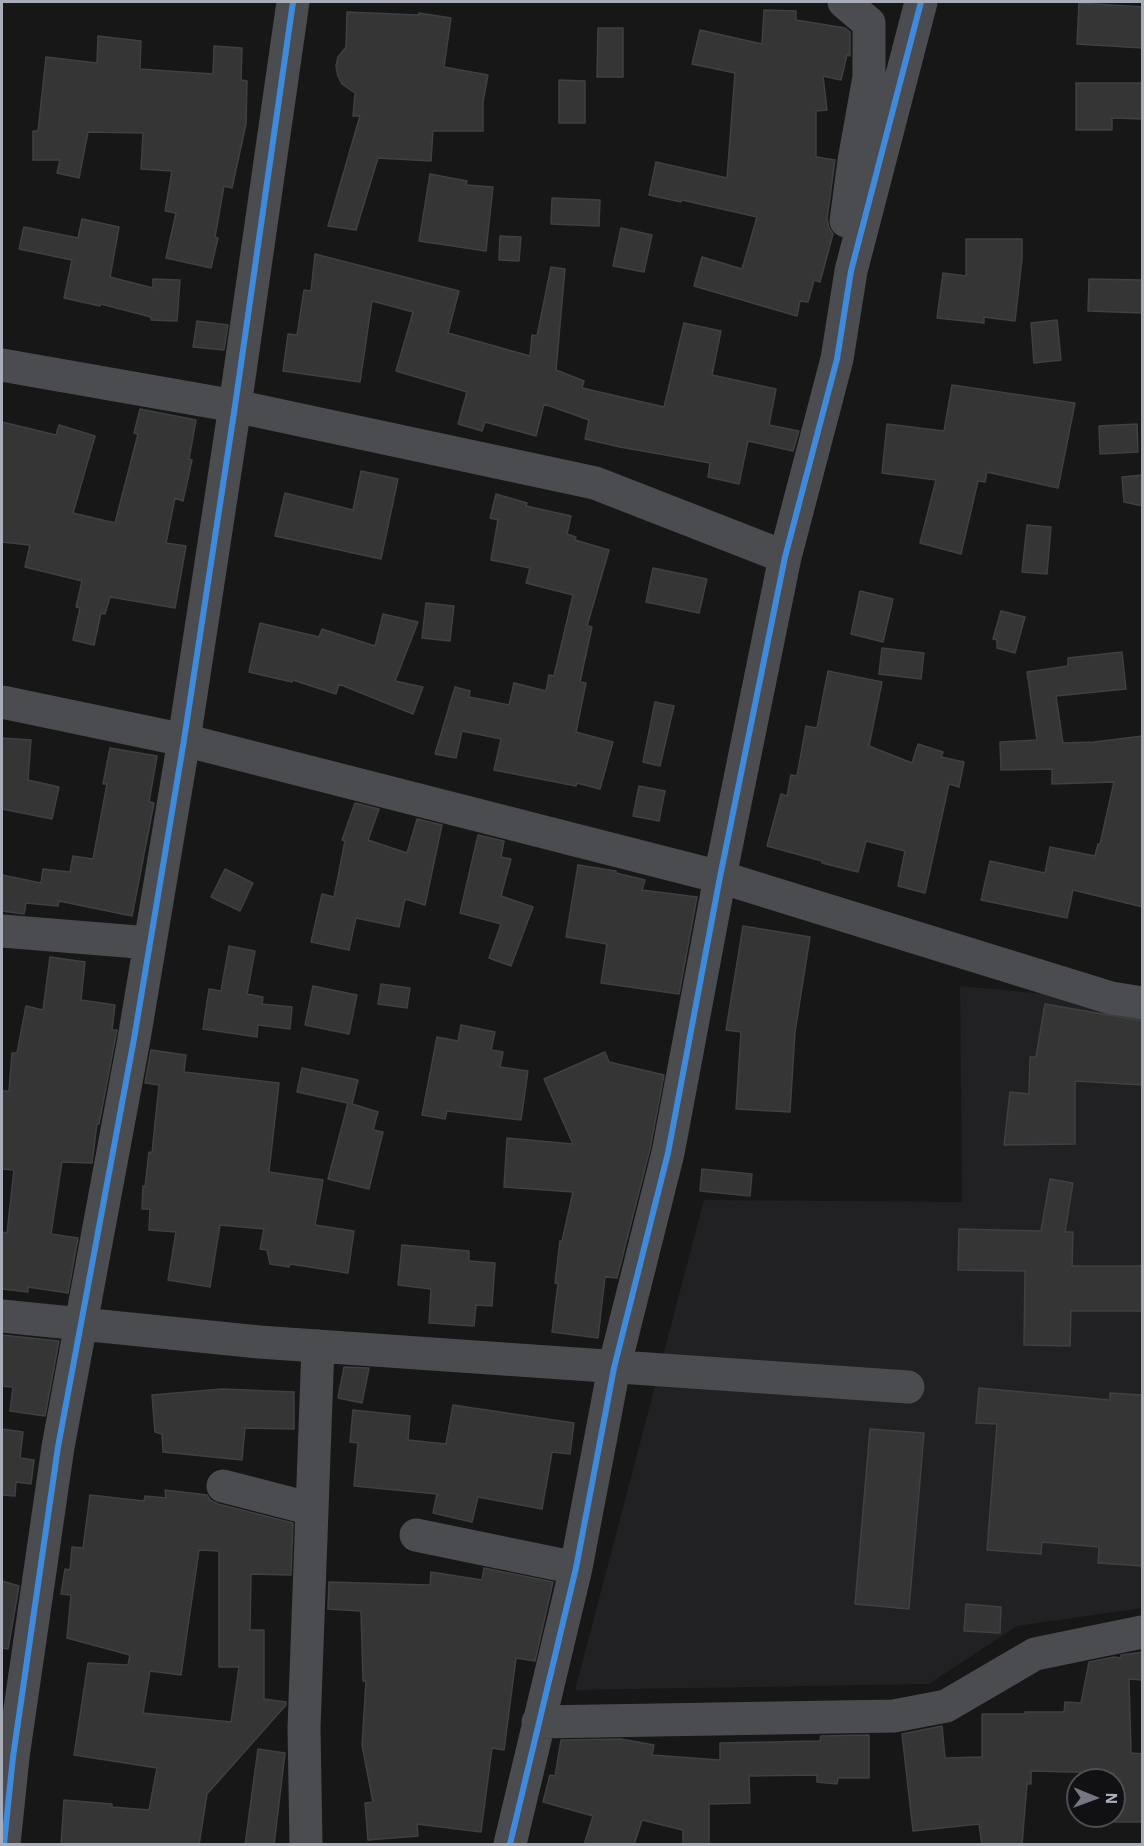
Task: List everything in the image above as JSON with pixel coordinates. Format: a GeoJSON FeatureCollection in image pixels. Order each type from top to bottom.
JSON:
{"type":"FeatureCollection","features":[{"type":"Feature","properties":{"kind":"street"},"geometry":{"type":"LineString","coordinates":[[4,1845],[13,1757],[58,1447],[150,943],[184,740],[293,2]]}},
{"type":"Feature","properties":{"kind":"street"},"geometry":{"type":"LineString","coordinates":[[844,2],[869,23],[868,77],[845,234],[854,261]]}},
{"type":"Feature","properties":{"kind":"street"},"geometry":{"type":"LineString","coordinates":[[510,1845],[576,1568],[614,1368],[668,1153],[720,877],[785,556],[837,359],[854,261],[921,2]]}},
{"type":"Feature","properties":{"kind":"street"},"geometry":{"type":"LineString","coordinates":[[2,365],[235,406],[595,483],[785,556]]}},
{"type":"Feature","properties":{"kind":"street"},"geometry":{"type":"LineString","coordinates":[[2,702],[184,740],[720,877],[1111,999],[1143,1003]]}},
{"type":"Feature","properties":{"kind":"street"},"geometry":{"type":"LineString","coordinates":[[2,931],[150,943]]}},
{"type":"Feature","properties":{"kind":"street"},"geometry":{"type":"LineString","coordinates":[[2,1316],[318,1346],[908,1387]]}},
{"type":"Feature","properties":{"kind":"street"},"geometry":{"type":"LineString","coordinates":[[306,1845],[304,1728],[318,1346]]}},
{"type":"Feature","properties":{"kind":"street"},"geometry":{"type":"LineString","coordinates":[[223,1486],[312,1509]]}},
{"type":"Feature","properties":{"kind":"street"},"geometry":{"type":"LineString","coordinates":[[416,1535],[576,1568]]}},
{"type":"Feature","properties":{"kind":"street"},"geometry":{"type":"LineString","coordinates":[[538,1722],[894,1716],[946,1706],[1035,1654],[1143,1632]]}},
{"type":"Feature","properties":{"kind":"shaded area"},"geometry":{"type":"Polygon","coordinates":[[[960,986],[1142,1003],[1142,1608],[1017,1626],[929,1684],[575,1690],[704,1200],[962,1202],[960,986]]]}},
{"type":"Feature","properties":{"kind":"building"},"geometry":{"type":"Polygon","coordinates":[[[1079,3],[1143,7],[1143,48],[1077,44],[1079,3]]]}},
{"type":"Feature","properties":{"kind":"building"},"geometry":{"type":"Polygon","coordinates":[[[764,10],[796,11],[796,20],[845,28],[850,32],[850,56],[847,55],[841,80],[823,76],[827,110],[816,111],[816,157],[835,160],[827,219],[833,234],[820,282],[814,280],[808,302],[800,301],[797,316],[694,286],[702,257],[742,269],[757,217],[649,195],[656,162],[727,178],[735,73],[692,64],[700,30],[762,44],[764,10]]]}},
{"type":"Feature","properties":{"kind":"building"},"geometry":{"type":"Polygon","coordinates":[[[347,12],[418,15],[419,13],[451,18],[444,67],[488,75],[483,102],[483,131],[433,131],[431,161],[378,158],[356,230],[328,226],[360,116],[353,116],[355,93],[342,84],[336,66],[338,57],[346,47],[347,12]]]}},
{"type":"Feature","properties":{"kind":"building"},"geometry":{"type":"Polygon","coordinates":[[[598,28],[623,28],[623,77],[597,77],[598,28]]]}},
{"type":"Feature","properties":{"kind":"building"},"geometry":{"type":"Polygon","coordinates":[[[98,36],[141,41],[140,69],[213,74],[214,46],[242,48],[241,80],[247,81],[246,124],[232,188],[224,186],[215,237],[218,238],[211,268],[166,258],[176,213],[165,211],[172,171],[141,169],[143,133],[88,132],[79,178],[57,173],[60,160],[33,160],[33,131],[38,131],[46,57],[97,63],[98,36]]]}},
{"type":"Feature","properties":{"kind":"building"},"geometry":{"type":"Polygon","coordinates":[[[559,80],[585,81],[585,123],[559,123],[559,80]]]}},
{"type":"Feature","properties":{"kind":"building"},"geometry":{"type":"Polygon","coordinates":[[[1076,83],[1143,83],[1143,119],[1112,118],[1112,130],[1076,130],[1076,83]]]}},
{"type":"Feature","properties":{"kind":"building"},"geometry":{"type":"Polygon","coordinates":[[[430,174],[467,181],[466,185],[493,187],[486,251],[419,241],[430,174]]]}},
{"type":"Feature","properties":{"kind":"building"},"geometry":{"type":"Polygon","coordinates":[[[552,198],[600,200],[599,226],[551,224],[552,198]]]}},
{"type":"Feature","properties":{"kind":"building"},"geometry":{"type":"Polygon","coordinates":[[[82,219],[119,227],[110,277],[153,288],[153,279],[180,280],[177,321],[151,320],[151,317],[101,304],[100,306],[64,298],[72,260],[19,249],[24,227],[78,238],[82,219]]]}},
{"type":"Feature","properties":{"kind":"building"},"geometry":{"type":"Polygon","coordinates":[[[621,228],[652,235],[644,272],[613,266],[621,228]]]}},
{"type":"Feature","properties":{"kind":"building"},"geometry":{"type":"Polygon","coordinates":[[[500,236],[521,237],[519,261],[499,260],[500,236]]]}},
{"type":"Feature","properties":{"kind":"building"},"geometry":{"type":"Polygon","coordinates":[[[966,239],[1022,239],[1015,321],[984,317],[984,323],[937,318],[943,273],[966,276],[966,239]]]}},
{"type":"Feature","properties":{"kind":"building"},"geometry":{"type":"Polygon","coordinates":[[[315,254],[459,291],[448,333],[530,356],[532,335],[537,336],[551,267],[565,269],[556,370],[584,381],[582,388],[664,407],[684,323],[721,331],[712,375],[776,389],[769,425],[799,431],[793,451],[748,441],[739,484],[708,477],[710,463],[585,439],[589,420],[544,404],[536,436],[485,422],[482,431],[458,424],[467,392],[396,371],[413,312],[372,301],[360,382],[283,371],[288,334],[297,335],[304,290],[311,291],[315,254]]]}},
{"type":"Feature","properties":{"kind":"building"},"geometry":{"type":"Polygon","coordinates":[[[1089,279],[1143,280],[1143,313],[1088,311],[1089,279]]]}},
{"type":"Feature","properties":{"kind":"building"},"geometry":{"type":"Polygon","coordinates":[[[1057,320],[1061,360],[1034,363],[1031,323],[1057,320]]]}},
{"type":"Feature","properties":{"kind":"building"},"geometry":{"type":"Polygon","coordinates":[[[197,321],[228,325],[224,350],[193,347],[197,321]]]}},
{"type":"Feature","properties":{"kind":"building"},"geometry":{"type":"Polygon","coordinates":[[[952,385],[1075,403],[1058,488],[987,472],[985,482],[978,481],[961,554],[920,543],[936,480],[882,473],[887,424],[944,431],[952,385]]]}},
{"type":"Feature","properties":{"kind":"building"},"geometry":{"type":"Polygon","coordinates":[[[140,409],[196,420],[189,459],[192,460],[183,501],[175,498],[166,543],[186,546],[175,608],[110,597],[105,614],[101,613],[94,645],[73,640],[80,608],[76,607],[82,581],[25,567],[30,545],[2,542],[2,422],[56,435],[59,425],[95,436],[73,513],[115,523],[138,434],[134,433],[140,409]]]}},
{"type":"Feature","properties":{"kind":"building"},"geometry":{"type":"Polygon","coordinates":[[[1137,424],[1138,452],[1100,454],[1099,426],[1137,424]]]}},
{"type":"Feature","properties":{"kind":"building"},"geometry":{"type":"Polygon","coordinates":[[[361,471],[398,479],[381,559],[275,536],[285,493],[353,510],[361,471]]]}},
{"type":"Feature","properties":{"kind":"building"},"geometry":{"type":"Polygon","coordinates":[[[1143,475],[1143,506],[1124,502],[1122,477],[1143,475]]]}},
{"type":"Feature","properties":{"kind":"building"},"geometry":{"type":"Polygon","coordinates":[[[496,494],[527,503],[526,506],[571,516],[567,534],[576,537],[575,540],[609,550],[587,626],[592,627],[580,682],[586,683],[576,732],[613,742],[600,789],[577,783],[576,786],[494,770],[501,739],[462,731],[456,758],[435,754],[455,687],[470,691],[469,697],[509,705],[514,683],[546,691],[549,675],[554,676],[573,595],[526,583],[530,568],[491,560],[498,520],[490,518],[496,494]]]}},
{"type":"Feature","properties":{"kind":"building"},"geometry":{"type":"Polygon","coordinates":[[[1027,525],[1051,527],[1047,574],[1022,572],[1027,525]]]}},
{"type":"Feature","properties":{"kind":"building"},"geometry":{"type":"Polygon","coordinates":[[[653,568],[707,579],[699,613],[646,602],[653,568]]]}},
{"type":"Feature","properties":{"kind":"building"},"geometry":{"type":"Polygon","coordinates":[[[860,591],[893,599],[883,642],[851,634],[860,591]]]}},
{"type":"Feature","properties":{"kind":"building"},"geometry":{"type":"Polygon","coordinates":[[[426,603],[454,606],[450,641],[422,638],[426,603]]]}},
{"type":"Feature","properties":{"kind":"building"},"geometry":{"type":"Polygon","coordinates":[[[1001,611],[1025,617],[1015,653],[997,648],[997,640],[993,639],[1001,611]]]}},
{"type":"Feature","properties":{"kind":"building"},"geometry":{"type":"Polygon","coordinates":[[[383,614],[418,622],[395,681],[423,687],[413,714],[339,684],[336,694],[293,680],[292,682],[249,672],[260,623],[319,637],[322,629],[375,646],[383,614]]]}},
{"type":"Feature","properties":{"kind":"building"},"geometry":{"type":"Polygon","coordinates":[[[882,648],[924,653],[921,679],[879,674],[882,648]]]}},
{"type":"Feature","properties":{"kind":"building"},"geometry":{"type":"Polygon","coordinates":[[[1122,652],[1126,689],[1056,696],[1063,743],[1143,736],[1143,907],[1073,890],[1067,918],[981,900],[990,861],[1045,873],[1050,847],[1095,856],[1098,844],[1100,844],[1114,782],[1052,784],[1052,769],[1001,770],[1000,742],[1037,740],[1027,672],[1068,666],[1068,658],[1122,652]]]}},
{"type":"Feature","properties":{"kind":"building"},"geometry":{"type":"Polygon","coordinates":[[[828,671],[882,682],[869,746],[912,763],[918,744],[943,752],[941,757],[964,762],[959,787],[949,784],[925,893],[898,886],[905,851],[866,841],[858,872],[767,846],[781,794],[787,796],[791,775],[797,776],[806,726],[817,728],[828,671]]]}},
{"type":"Feature","properties":{"kind":"building"},"geometry":{"type":"Polygon","coordinates":[[[655,702],[674,706],[660,766],[643,762],[655,702]]]}},
{"type":"Feature","properties":{"kind":"building"},"geometry":{"type":"Polygon","coordinates":[[[2,738],[31,740],[28,780],[59,787],[52,819],[2,809],[2,738]]]}},
{"type":"Feature","properties":{"kind":"building"},"geometry":{"type":"Polygon","coordinates":[[[110,748],[157,756],[149,802],[154,803],[132,916],[59,901],[58,906],[26,903],[24,914],[2,911],[2,875],[41,883],[43,869],[70,872],[73,856],[93,859],[107,784],[103,784],[110,748]]]}},
{"type":"Feature","properties":{"kind":"building"},"geometry":{"type":"Polygon","coordinates":[[[639,786],[665,791],[659,821],[633,816],[639,786]]]}},
{"type":"Feature","properties":{"kind":"building"},"geometry":{"type":"Polygon","coordinates":[[[355,803],[379,809],[368,840],[407,853],[417,819],[442,825],[425,905],[405,899],[399,927],[356,918],[349,950],[311,942],[322,894],[334,897],[345,841],[342,840],[355,803]]]}},
{"type":"Feature","properties":{"kind":"building"},"geometry":{"type":"Polygon","coordinates":[[[478,835],[504,841],[501,857],[511,859],[501,896],[533,907],[511,966],[489,958],[501,924],[460,913],[478,835]]]}},
{"type":"Feature","properties":{"kind":"building"},"geometry":{"type":"Polygon","coordinates":[[[578,865],[616,871],[616,873],[645,880],[642,890],[697,897],[679,994],[601,983],[607,944],[566,937],[578,865]]]}},
{"type":"Feature","properties":{"kind":"building"},"geometry":{"type":"Polygon","coordinates":[[[225,869],[253,883],[240,911],[211,897],[225,869]]]}},
{"type":"Feature","properties":{"kind":"building"},"geometry":{"type":"Polygon","coordinates":[[[743,926],[810,937],[795,1032],[790,1112],[736,1109],[741,1032],[726,1030],[743,926]]]}},
{"type":"Feature","properties":{"kind":"building"},"geometry":{"type":"Polygon","coordinates":[[[229,946],[255,951],[247,994],[263,997],[262,1004],[292,1007],[290,1029],[258,1025],[257,1037],[203,1029],[209,989],[221,991],[229,946]]]}},
{"type":"Feature","properties":{"kind":"building"},"geometry":{"type":"Polygon","coordinates":[[[50,957],[85,962],[81,1000],[115,1005],[112,1030],[117,1030],[99,1124],[97,1124],[92,1163],[62,1162],[51,1234],[78,1238],[68,1293],[28,1287],[28,1292],[2,1289],[2,1232],[7,1233],[14,1170],[2,1169],[2,1091],[9,1091],[12,1053],[17,1053],[26,1006],[43,1010],[50,957]]]}},
{"type":"Feature","properties":{"kind":"building"},"geometry":{"type":"Polygon","coordinates":[[[381,984],[410,988],[407,1008],[378,1004],[381,984]]]}},
{"type":"Feature","properties":{"kind":"building"},"geometry":{"type":"Polygon","coordinates":[[[313,986],[357,995],[349,1034],[305,1025],[313,986]]]}},
{"type":"Feature","properties":{"kind":"building"},"geometry":{"type":"Polygon","coordinates":[[[1045,1004],[1143,1021],[1143,1085],[1075,1081],[1075,1144],[1004,1145],[1010,1092],[1029,1094],[1030,1057],[1036,1057],[1045,1004]]]}},
{"type":"Feature","properties":{"kind":"building"},"geometry":{"type":"Polygon","coordinates":[[[461,1025],[495,1032],[491,1050],[503,1052],[500,1067],[528,1071],[521,1120],[447,1111],[445,1119],[422,1115],[437,1037],[458,1041],[461,1025]]]}},
{"type":"Feature","properties":{"kind":"building"},"geometry":{"type":"Polygon","coordinates":[[[151,1050],[186,1055],[184,1072],[279,1083],[269,1172],[323,1180],[315,1225],[354,1231],[348,1273],[290,1264],[289,1267],[270,1264],[267,1250],[260,1249],[264,1229],[220,1225],[210,1287],[168,1280],[176,1232],[149,1230],[150,1209],[142,1209],[143,1186],[145,1187],[149,1152],[152,1153],[159,1085],[145,1083],[151,1050]]]}},
{"type":"Feature","properties":{"kind":"building"},"geometry":{"type":"Polygon","coordinates":[[[605,1052],[609,1062],[664,1075],[650,1149],[617,1278],[605,1277],[598,1338],[552,1332],[560,1241],[562,1241],[573,1192],[504,1187],[507,1138],[573,1144],[544,1079],[605,1052]]]}},
{"type":"Feature","properties":{"kind":"building"},"geometry":{"type":"Polygon","coordinates":[[[302,1068],[358,1080],[352,1104],[378,1112],[373,1130],[383,1132],[369,1189],[328,1179],[348,1103],[297,1092],[302,1068]]]}},
{"type":"Feature","properties":{"kind":"building"},"geometry":{"type":"Polygon","coordinates":[[[702,1169],[752,1174],[750,1196],[700,1191],[702,1169]]]}},
{"type":"Feature","properties":{"kind":"building"},"geometry":{"type":"Polygon","coordinates":[[[1050,1179],[1073,1183],[1065,1232],[1073,1232],[1072,1266],[1143,1266],[1143,1311],[1071,1311],[1070,1346],[1024,1345],[1025,1271],[958,1270],[959,1229],[1041,1231],[1050,1179]]]}},
{"type":"Feature","properties":{"kind":"building"},"geometry":{"type":"Polygon","coordinates":[[[402,1245],[469,1251],[469,1261],[495,1263],[492,1306],[476,1305],[474,1326],[429,1323],[431,1289],[398,1285],[402,1245]]]}},
{"type":"Feature","properties":{"kind":"building"},"geometry":{"type":"Polygon","coordinates":[[[2,1335],[59,1341],[45,1416],[10,1411],[13,1387],[2,1386],[2,1335]]]}},
{"type":"Feature","properties":{"kind":"building"},"geometry":{"type":"Polygon","coordinates":[[[344,1367],[369,1368],[362,1403],[338,1398],[344,1367]]]}},
{"type":"Feature","properties":{"kind":"building"},"geometry":{"type":"Polygon","coordinates":[[[979,1388],[1110,1400],[1110,1393],[1143,1395],[1143,1566],[1098,1563],[1099,1547],[1042,1542],[1041,1554],[987,1550],[997,1424],[976,1423],[979,1388]]]}},
{"type":"Feature","properties":{"kind":"building"},"geometry":{"type":"Polygon","coordinates":[[[222,1389],[294,1392],[294,1429],[245,1428],[242,1460],[163,1452],[162,1434],[155,1432],[152,1395],[222,1389]]]}},
{"type":"Feature","properties":{"kind":"building"},"geometry":{"type":"Polygon","coordinates":[[[453,1405],[574,1423],[570,1454],[552,1452],[542,1509],[478,1497],[472,1522],[433,1513],[437,1494],[354,1486],[358,1443],[350,1442],[353,1410],[410,1416],[408,1440],[446,1444],[453,1405]]]}},
{"type":"Feature","properties":{"kind":"building"},"geometry":{"type":"Polygon","coordinates":[[[2,1429],[23,1432],[20,1458],[34,1460],[31,1484],[16,1482],[15,1496],[2,1495],[2,1429]]]}},
{"type":"Feature","properties":{"kind":"building"},"geometry":{"type":"Polygon","coordinates":[[[870,1429],[924,1433],[909,1609],[855,1604],[870,1429]]]}},
{"type":"Feature","properties":{"kind":"building"},"geometry":{"type":"Polygon","coordinates":[[[165,1490],[207,1495],[210,1500],[218,1504],[293,1523],[291,1575],[251,1574],[250,1630],[264,1630],[264,1699],[286,1702],[286,1705],[207,1794],[199,1845],[61,1845],[64,1800],[149,1810],[157,1768],[74,1755],[88,1663],[128,1665],[130,1655],[67,1638],[71,1595],[61,1594],[65,1569],[70,1570],[72,1547],[83,1548],[90,1495],[144,1501],[145,1496],[166,1498],[165,1490]],[[199,1550],[181,1675],[150,1671],[143,1713],[231,1722],[239,1667],[219,1667],[219,1551],[199,1550]]]}},
{"type":"Feature","properties":{"kind":"building"},"geometry":{"type":"Polygon","coordinates":[[[484,1568],[553,1582],[535,1661],[516,1658],[504,1750],[492,1748],[481,1832],[417,1824],[418,1836],[368,1840],[365,1803],[373,1802],[362,1745],[366,1681],[363,1681],[361,1611],[328,1609],[329,1582],[430,1585],[431,1572],[482,1580],[484,1568]]]}},
{"type":"Feature","properties":{"kind":"building"},"geometry":{"type":"Polygon","coordinates":[[[2,1581],[19,1586],[8,1649],[2,1648],[2,1581]]]}},
{"type":"Feature","properties":{"kind":"building"},"geometry":{"type":"Polygon","coordinates":[[[966,1604],[1001,1607],[1000,1633],[964,1631],[966,1604]]]}},
{"type":"Feature","properties":{"kind":"building"},"geometry":{"type":"Polygon","coordinates":[[[1143,1652],[1143,1680],[1129,1679],[1131,1753],[1143,1754],[1143,1822],[1126,1822],[1126,1768],[1066,1768],[1066,1772],[1031,1771],[1031,1784],[1027,1784],[1022,1845],[982,1845],[979,1824],[913,1831],[902,1734],[942,1726],[945,1758],[982,1757],[982,1714],[1064,1712],[1065,1702],[1081,1703],[1089,1662],[1114,1657],[1121,1658],[1121,1655],[1143,1652]]]}},
{"type":"Feature","properties":{"kind":"building"},"geometry":{"type":"Polygon","coordinates":[[[869,1735],[869,1778],[838,1778],[837,1784],[817,1782],[817,1775],[749,1776],[750,1803],[709,1804],[709,1845],[683,1845],[683,1830],[642,1820],[634,1845],[584,1845],[593,1816],[543,1802],[550,1775],[555,1776],[561,1740],[621,1739],[654,1745],[652,1755],[720,1760],[720,1743],[820,1741],[821,1736],[869,1735]]]}},
{"type":"Feature","properties":{"kind":"building"},"geometry":{"type":"Polygon","coordinates":[[[258,1749],[285,1753],[274,1845],[245,1845],[258,1749]]]}},
{"type":"Feature","properties":{"kind":"cycle path"},"geometry":{"type":"LineString","coordinates":[[4,1844],[13,1757],[58,1447],[134,1039],[184,740],[293,2]]}},
{"type":"Feature","properties":{"kind":"cycle path"},"geometry":{"type":"LineString","coordinates":[[510,1844],[576,1568],[614,1368],[668,1153],[720,877],[785,557],[837,359],[851,271],[921,2]]}}]}
